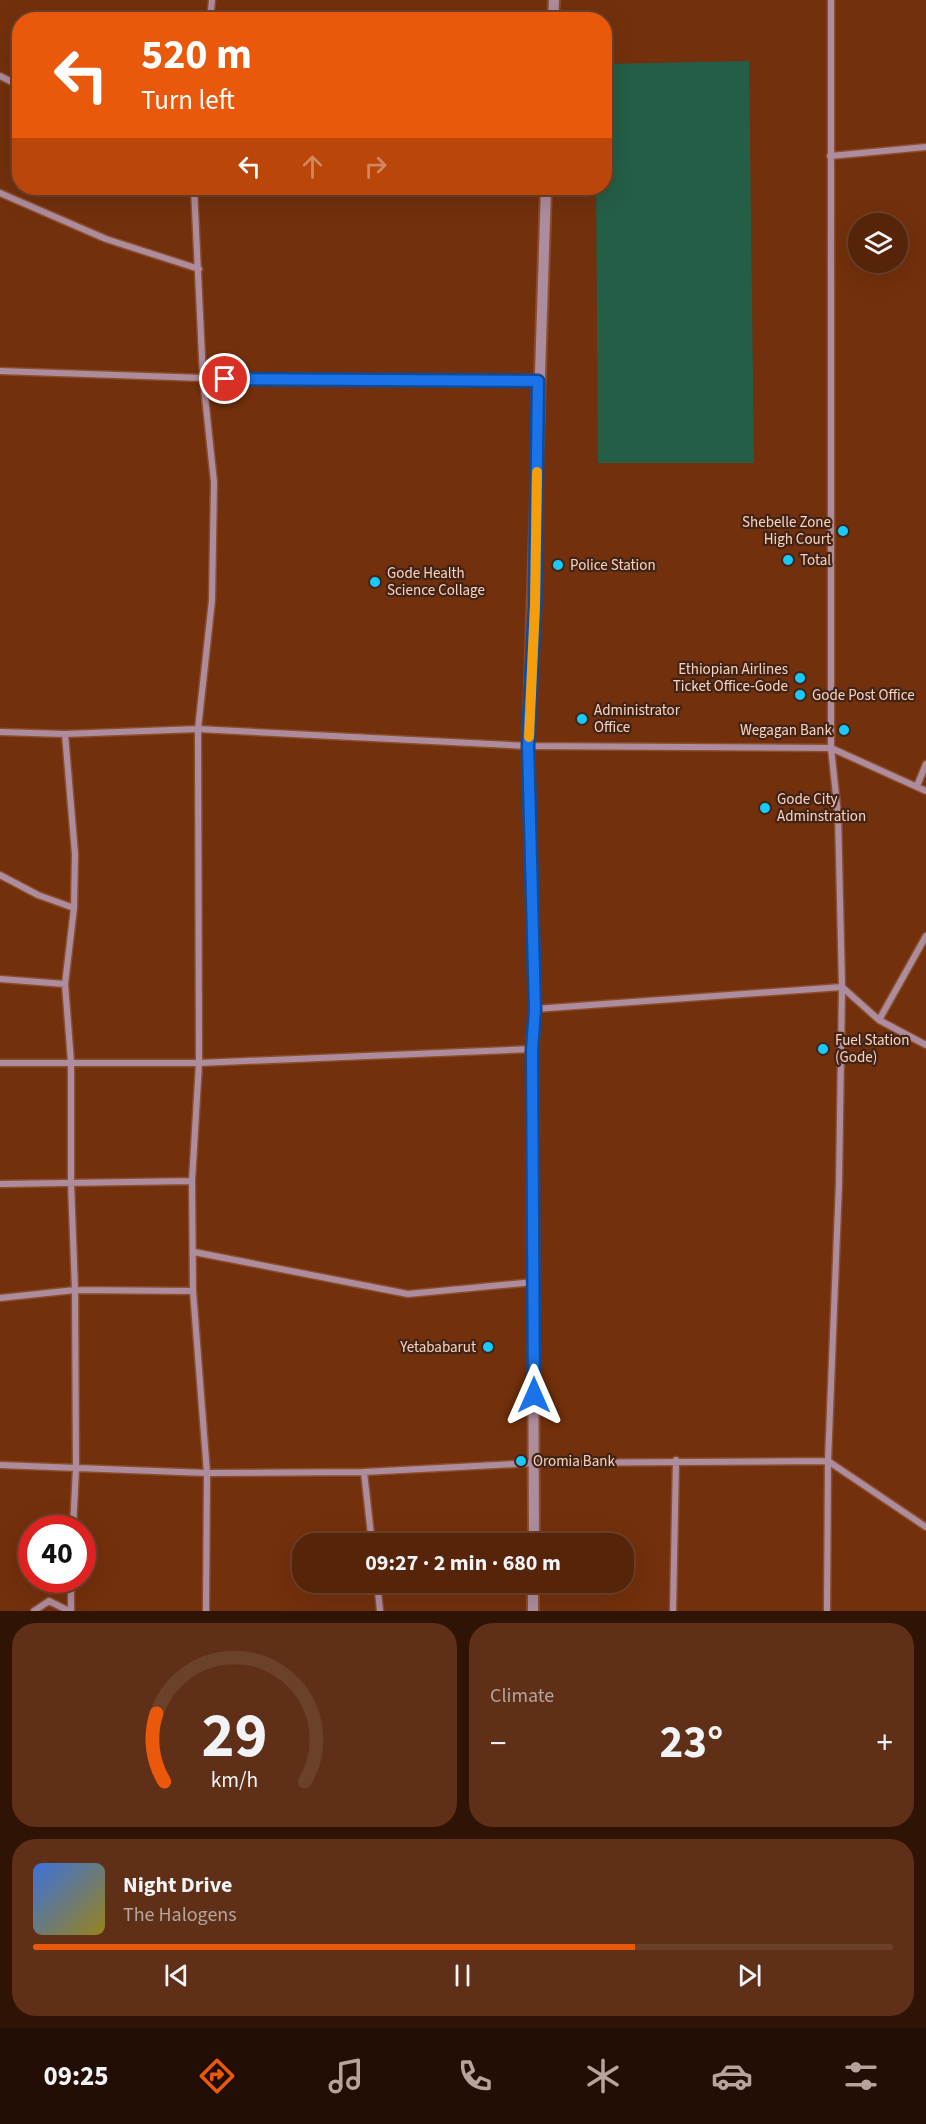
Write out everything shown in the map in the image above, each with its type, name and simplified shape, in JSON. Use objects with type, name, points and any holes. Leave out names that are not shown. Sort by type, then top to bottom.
[{"type":"street","points":[[827,1611],[828,1461],[839,1184],[842,987],[838,814],[831,748],[831,0]]},
{"type":"street","points":[[830,156],[926,147]]},
{"type":"street","points":[[0,193],[106,239],[199,269]]},
{"type":"street","points":[[194,195],[203,378],[214,482],[212,600],[198,729],[199,1063],[192,1180],[193,1291],[207,1473],[206,1611]]},
{"type":"street","points":[[534,1533],[532,1049],[535,1010],[528,746],[535,605],[538,381],[546,195]]},
{"type":"street","points":[[0,371],[203,378],[538,381]]},
{"type":"street","points":[[0,732],[65,734],[198,729],[528,746],[831,748],[926,791]]},
{"type":"street","points":[[65,734],[75,854],[74,908],[65,984],[71,1062],[71,1183],[75,1290],[76,1467],[74,1515]]},
{"type":"street","points":[[917,786],[926,764]]},
{"type":"street","points":[[0,875],[38,895],[74,908]]},
{"type":"street","points":[[879,1020],[926,936]]},
{"type":"street","points":[[0,979],[65,984]]},
{"type":"street","points":[[535,1010],[842,987],[879,1020],[926,1045]]},
{"type":"street","points":[[0,1062],[199,1063],[532,1049]]},
{"type":"street","points":[[0,1184],[192,1180]]},
{"type":"street","points":[[194,1252],[408,1293],[534,1282]]},
{"type":"street","points":[[0,1298],[75,1290],[193,1291]]},
{"type":"street","points":[[673,1611],[676,1460]]},
{"type":"street","points":[[0,1465],[207,1473],[364,1472],[534,1463],[676,1460],[828,1461],[926,1527]]},
{"type":"street","points":[[364,1472],[371,1533]]},
{"type":"street","points":[[34,1611],[49,1601],[70,1611],[71,1593]]},
{"type":"street","points":[[378,1593],[380,1611]]},
{"type":"street","points":[[533,1593],[533,1611]]},
{"type":"green space","points":[[749,61],[754,463],[598,463],[596,195],[612,195],[612,64]]},
{"type":"slow traffic","points":[[529,737],[535,605],[537,472]]},
{"type":"place","name":"Shebelle Zone High Court","points":[[843,531]]},
{"type":"place","name":"Total","points":[[788,560]]},
{"type":"place","name":"Police Station","points":[[558,565]]},
{"type":"place","name":"Gode Health Science Collage","points":[[375,582]]},
{"type":"place","name":"Ethiopian Airlines Ticket Office-Gode","points":[[800,678]]},
{"type":"place","name":"Gode Post Office","points":[[800,695]]},
{"type":"place","name":"Administrator Office","points":[[582,719]]},
{"type":"place","name":"Wegagan Bank","points":[[844,730]]},
{"type":"place","name":"Gode City Adminstration","points":[[765,808]]},
{"type":"place","name":"Fuel Station (Gode)","points":[[823,1049]]},
{"type":"place","name":"Yetababarut","points":[[488,1347]]},
{"type":"place","name":"Oromia Bank","points":[[521,1461]]},
{"type":"route","points":[[225,379],[471,383],[538,381],[535,605],[528,746],[535,1010],[532,1049],[534,1395]]}]
